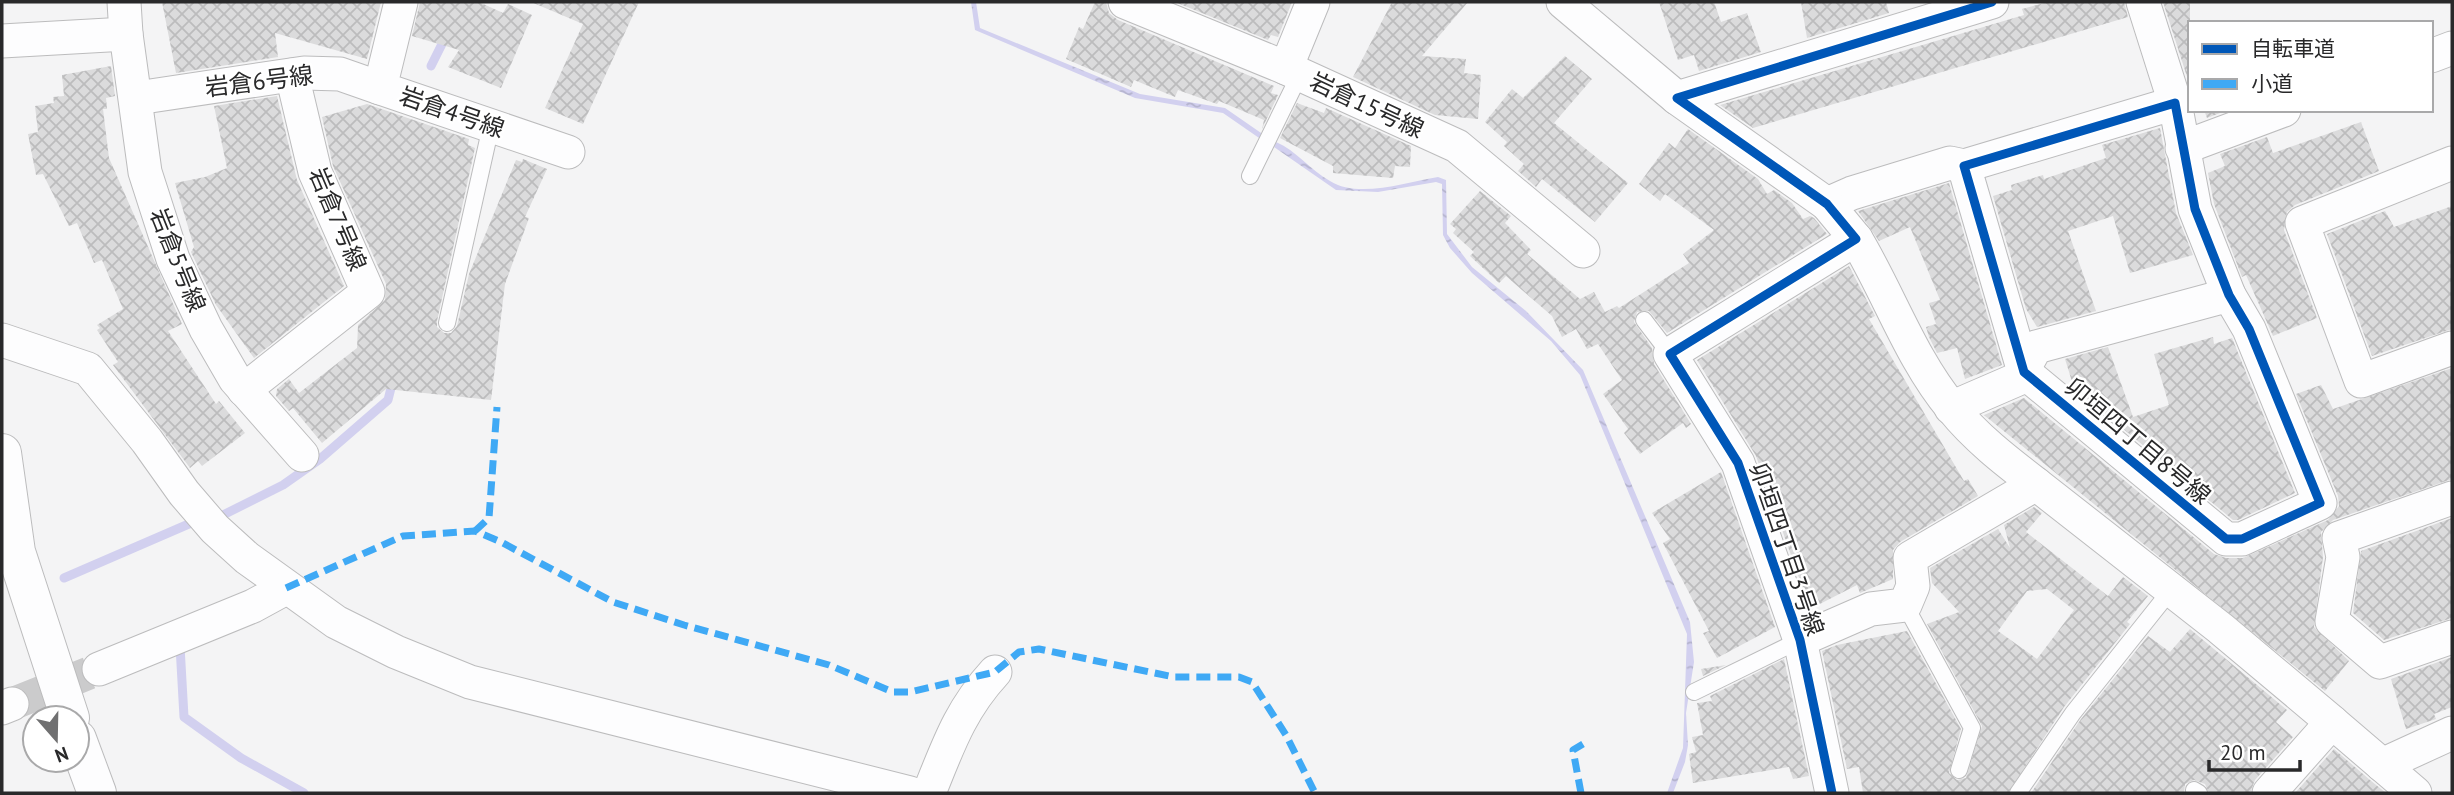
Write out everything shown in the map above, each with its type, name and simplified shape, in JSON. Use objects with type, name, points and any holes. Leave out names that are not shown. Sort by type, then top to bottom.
[{"type":"main road","points":[[2,453],[16,552],[65,704]]},
{"type":"main road","points":[[90,774],[97,793]]},
{"type":"street","name":"岩倉4号線","points":[[401,2],[380,88],[568,152]]},
{"type":"street","name":"岩倉15号線","points":[[1125,2],[1293,71],[1457,146],[1583,251]]},
{"type":"street","points":[[1293,71],[1313,2]]},
{"type":"street","points":[[1563,2],[1678,98],[1827,204],[1856,239],[1881,282],[1918,357],[1951,408],[1998,455],[2171,590],[2414,793]]},
{"type":"street","points":[[1678,98],[1993,2]]},
{"type":"street","points":[[2143,2],[2175,103],[2195,209],[2229,295],[2249,329],[2320,503],[2339,538],[2343,557],[2332,621],[2380,662],[2452,637]]},
{"type":"street","points":[[2,41],[125,18]]},
{"type":"street","name":"岩倉5号線","points":[[125,18],[145,172],[173,259],[206,329],[244,390],[302,455]]},
{"type":"street","points":[[2433,55],[2452,48]]},
{"type":"street","name":"岩倉6号線","points":[[137,98],[292,75],[340,74],[380,88]]},
{"type":"street","name":"岩倉7号線","points":[[244,390],[368,292],[315,172],[292,75]]},
{"type":"street","points":[[1827,204],[1852,193],[1950,163],[1964,166],[2175,103]]},
{"type":"street","points":[[2182,148],[2279,112]]},
{"type":"street","points":[[2452,163],[2302,223],[2361,381],[2452,348]]},
{"type":"street","points":[[1964,166],[2024,372]]},
{"type":"street","points":[[1670,354],[1856,239]]},
{"type":"street","points":[[1951,408],[2018,379],[2036,347],[2229,295]]},
{"type":"street","points":[[2,340],[88,369],[215,529],[286,588],[336,622],[396,652],[470,682],[910,793]]},
{"type":"street","name":"卯垣四丁目3号線","points":[[1670,354],[1738,463],[1800,640],[1832,793]]},
{"type":"street","name":"卯垣四丁目8号線","points":[[2024,372],[2226,538],[2242,540],[2320,503]]},
{"type":"street","points":[[1800,640],[1871,609],[1905,605],[1913,586],[1910,558],[2036,484]]},
{"type":"street","points":[[2339,538],[2452,498]]},
{"type":"street","points":[[99,669],[253,606],[286,588]]},
{"type":"street","points":[[929,793],[954,727],[978,690],[995,672]]},
{"type":"street","points":[[2269,793],[2332,722]]},
{"type":"street","points":[[2382,765],[2452,733]]},
{"type":"lane","points":[[1250,176],[1293,71]]},
{"type":"lane","points":[[447,323],[491,126]]},
{"type":"lane","points":[[1644,320],[1670,354]]},
{"type":"lane","points":[[2018,793],[2073,713],[2171,590]]},
{"type":"lane","points":[[1905,605],[1972,728],[1959,770]]},
{"type":"lane","points":[[1694,692],[1800,640]]},
{"type":"water","points":[[971,2],[976,2],[980,28],[1140,94],[1225,108],[1264,135],[1262,140],[1223,113],[1135,98],[975,30]]},
{"type":"water","points":[[1276,142],[1323,177],[1354,189],[1383,188],[1438,177],[1446,180],[1447,234],[1472,267],[1526,311],[1583,370],[1690,622],[1694,662],[1686,713],[1688,745],[1685,762],[1673,793],[1667,793],[1683,748],[1687,634],[1580,375],[1551,341],[1472,273],[1450,248],[1443,235],[1442,184],[1436,182],[1378,192],[1336,190],[1274,147]]},
{"type":"building","points":[[162,2],[381,2],[367,59],[275,33],[278,57],[176,73]]},
{"type":"building","points":[[420,2],[479,2],[503,13],[508,4],[532,15],[501,88],[448,67],[459,50],[412,36]]},
{"type":"building","points":[[531,2],[639,2],[583,124],[545,108],[583,24]]},
{"type":"building","points":[[1095,2],[1106,2],[1109,13],[1118,20],[1274,86],[1271,93],[1278,95],[1262,129],[1264,120],[1219,101],[1217,104],[1178,90],[1175,97],[1134,80],[1131,87],[1066,59],[1079,27],[1083,29]]},
{"type":"building","points":[[1175,2],[1292,2],[1278,37],[1271,35],[1268,40]]},
{"type":"building","points":[[1392,2],[1468,2],[1422,56],[1466,59],[1464,73],[1481,75],[1478,119],[1435,115],[1353,77]]},
{"type":"building","points":[[1659,2],[1714,2],[1721,22],[1747,13],[1761,52],[1699,71],[1694,55],[1678,60]]},
{"type":"building","points":[[1801,2],[1886,2],[1889,13],[1807,38]]},
{"type":"building","points":[[2048,2],[2124,2],[2128,17],[1753,128],[1720,105],[2024,15],[2022,9]]},
{"type":"building","points":[[2163,2],[2190,2],[2188,80]]},
{"type":"building","points":[[1565,56],[1592,79],[1554,123],[1628,183],[1595,222],[1542,179],[1536,187],[1518,171],[1524,164],[1504,146],[1507,142],[1485,122],[1512,89],[1523,98]]},
{"type":"building","points":[[111,66],[115,96],[106,98],[107,109],[103,109],[109,158],[182,324],[168,331],[216,404],[219,401],[245,433],[202,466],[198,461],[190,468],[113,365],[118,362],[97,330],[100,328],[97,325],[123,309],[102,260],[94,263],[77,223],[69,226],[43,174],[36,175],[28,134],[38,132],[35,106],[54,103],[53,97],[64,96],[62,75]]},
{"type":"building","points":[[277,96],[297,180],[344,286],[254,358],[216,305],[191,252],[194,247],[175,183],[205,177],[227,168],[214,106]]},
{"type":"building","points":[[1297,103],[1324,113],[1326,108],[1411,146],[1410,167],[1395,166],[1393,178],[1333,173],[1333,166],[1280,138]]},
{"type":"building","points":[[367,104],[469,139],[468,145],[475,148],[437,321],[437,327],[444,333],[451,333],[457,326],[469,274],[516,160],[522,162],[523,159],[547,169],[525,217],[529,218],[505,284],[491,400],[386,389],[322,443],[293,408],[289,411],[276,396],[277,389],[289,379],[299,393],[357,348],[358,325],[385,300],[386,284],[333,166],[322,117]]},
{"type":"building","points":[[2205,112],[2223,112],[2207,118]]},
{"type":"building","points":[[2361,122],[2379,171],[2295,205],[2287,212],[2284,230],[2317,318],[2273,336],[2246,275],[2242,277],[2214,204],[2208,173],[2225,166],[2220,154],[2267,137],[2273,153]]},
{"type":"building","points":[[2160,128],[2176,213],[2193,255],[2130,273],[2113,216],[2068,231],[2096,311],[2037,327],[2026,309],[1993,196],[2012,190],[2011,185],[2043,175],[2044,179],[2106,158],[2102,145]]},
{"type":"building","points":[[1688,129],[1758,179],[1767,194],[1774,190],[1792,203],[1803,219],[1810,216],[1814,218],[1827,234],[1667,333],[1649,311],[1637,312],[1634,322],[1652,348],[1654,364],[1691,424],[1686,428],[1683,423],[1640,454],[1624,433],[1628,429],[1603,394],[1622,380],[1598,344],[1587,349],[1576,329],[1562,337],[1552,316],[1506,276],[1499,283],[1470,256],[1474,252],[1453,233],[1456,229],[1450,224],[1480,191],[1511,216],[1505,223],[1531,250],[1527,254],[1580,299],[1594,292],[1605,312],[1617,306],[1619,308],[1689,263],[1683,254],[1714,230],[1665,194],[1660,201],[1639,184],[1669,143],[1675,148]]},
{"type":"building","points":[[1949,183],[2002,365],[1965,379],[1957,348],[1937,353],[1929,337],[1926,327],[1936,324],[1929,303],[1940,300],[1910,227],[1879,241],[1858,211]]},
{"type":"building","points":[[2452,206],[2452,329],[2372,356],[2327,234],[2385,211],[2394,227]]},
{"type":"building","points":[[1849,266],[1875,316],[1869,319],[1964,481],[1968,479],[1978,496],[1900,542],[1893,550],[1893,579],[1860,593],[1857,585],[1810,609],[1756,456],[1697,360]]},
{"type":"building","points":[[2213,337],[2214,344],[2232,338],[2295,493],[2238,520],[2233,520],[2074,388],[2065,359],[2108,347],[2133,417],[2169,405],[2154,354]]},
{"type":"building","points":[[2452,368],[2452,479],[2333,520],[2321,532],[2323,557],[2314,627],[2349,661],[2325,691],[1984,415],[2024,398],[2214,554],[2226,558],[2243,558],[2328,520],[2339,506],[2338,496],[2296,394],[2321,385],[2333,409]]},
{"type":"building","points":[[1721,472],[1775,627],[1717,658],[1703,633],[1709,631],[1663,543],[1670,539],[1652,513]]},
{"type":"building","points":[[2034,507],[2042,513],[2026,532],[2108,596],[2123,577],[2148,596],[2127,622],[2130,624],[2064,707],[2008,793],[1863,793],[1859,767],[1847,769],[1822,651],[1837,645],[1907,631],[1961,729],[1949,773],[1957,780],[1966,778],[1982,726],[1927,624],[1959,612],[1932,583],[1930,568],[1998,529],[2010,548],[2004,525]],"holes":[[[2047,589],[2074,610],[2037,659],[1998,631],[2027,591]]]},
{"type":"building","points":[[2452,518],[2452,618],[2384,640],[2353,613],[2361,551]]},
{"type":"building","points":[[2190,629],[2287,710],[2276,722],[2293,737],[2255,780],[2250,793],[2209,793],[2205,784],[2194,780],[2185,784],[2184,793],[2031,793],[2081,719],[2148,636],[2170,652]]},
{"type":"building","points":[[2452,657],[2452,707],[2434,714],[2436,719],[2406,729],[2391,679]]},
{"type":"building","points":[[1784,659],[1809,776],[1793,779],[1789,767],[1693,783],[1689,754],[1696,752],[1692,737],[1703,735],[1697,703],[1712,701],[1710,696]]},
{"type":"building","points":[[1726,665],[1703,676],[1701,669]]},
{"type":"building","points":[[2334,749],[2370,780],[2386,793],[2295,793]]},
{"type":"waterway","points":[[431,66],[446,36]]},
{"type":"waterway","points":[[217,518],[283,485],[320,459],[388,400],[393,380]]},
{"type":"waterway","points":[[64,578],[198,520]]},
{"type":"waterway","points":[[180,646],[184,717],[241,758],[304,793]]},
{"type":"tunnel","points":[[12,704],[99,669]]},
{"type":"marked path","points":[[475,531],[489,518],[497,407]]},
{"type":"marked path","points":[[286,588],[403,536],[475,531],[501,542],[613,602],[684,625],[829,665],[893,692],[910,692],[995,672],[1019,652],[1039,649],[1174,677],[1239,677],[1252,682],[1286,735],[1315,793]]},
{"type":"marked path","points":[[1581,793],[1573,750],[1583,744]]},
{"type":"cycle path","points":[[1832,793],[1800,640],[1738,463],[1670,354],[1856,239],[1827,204],[1677,98],[1992,2]]},
{"type":"cycle path","points":[[2175,103],[2195,209],[2229,295],[2249,329],[2320,503],[2242,539],[2226,539],[2024,372],[1964,166],[2175,103]]}]
